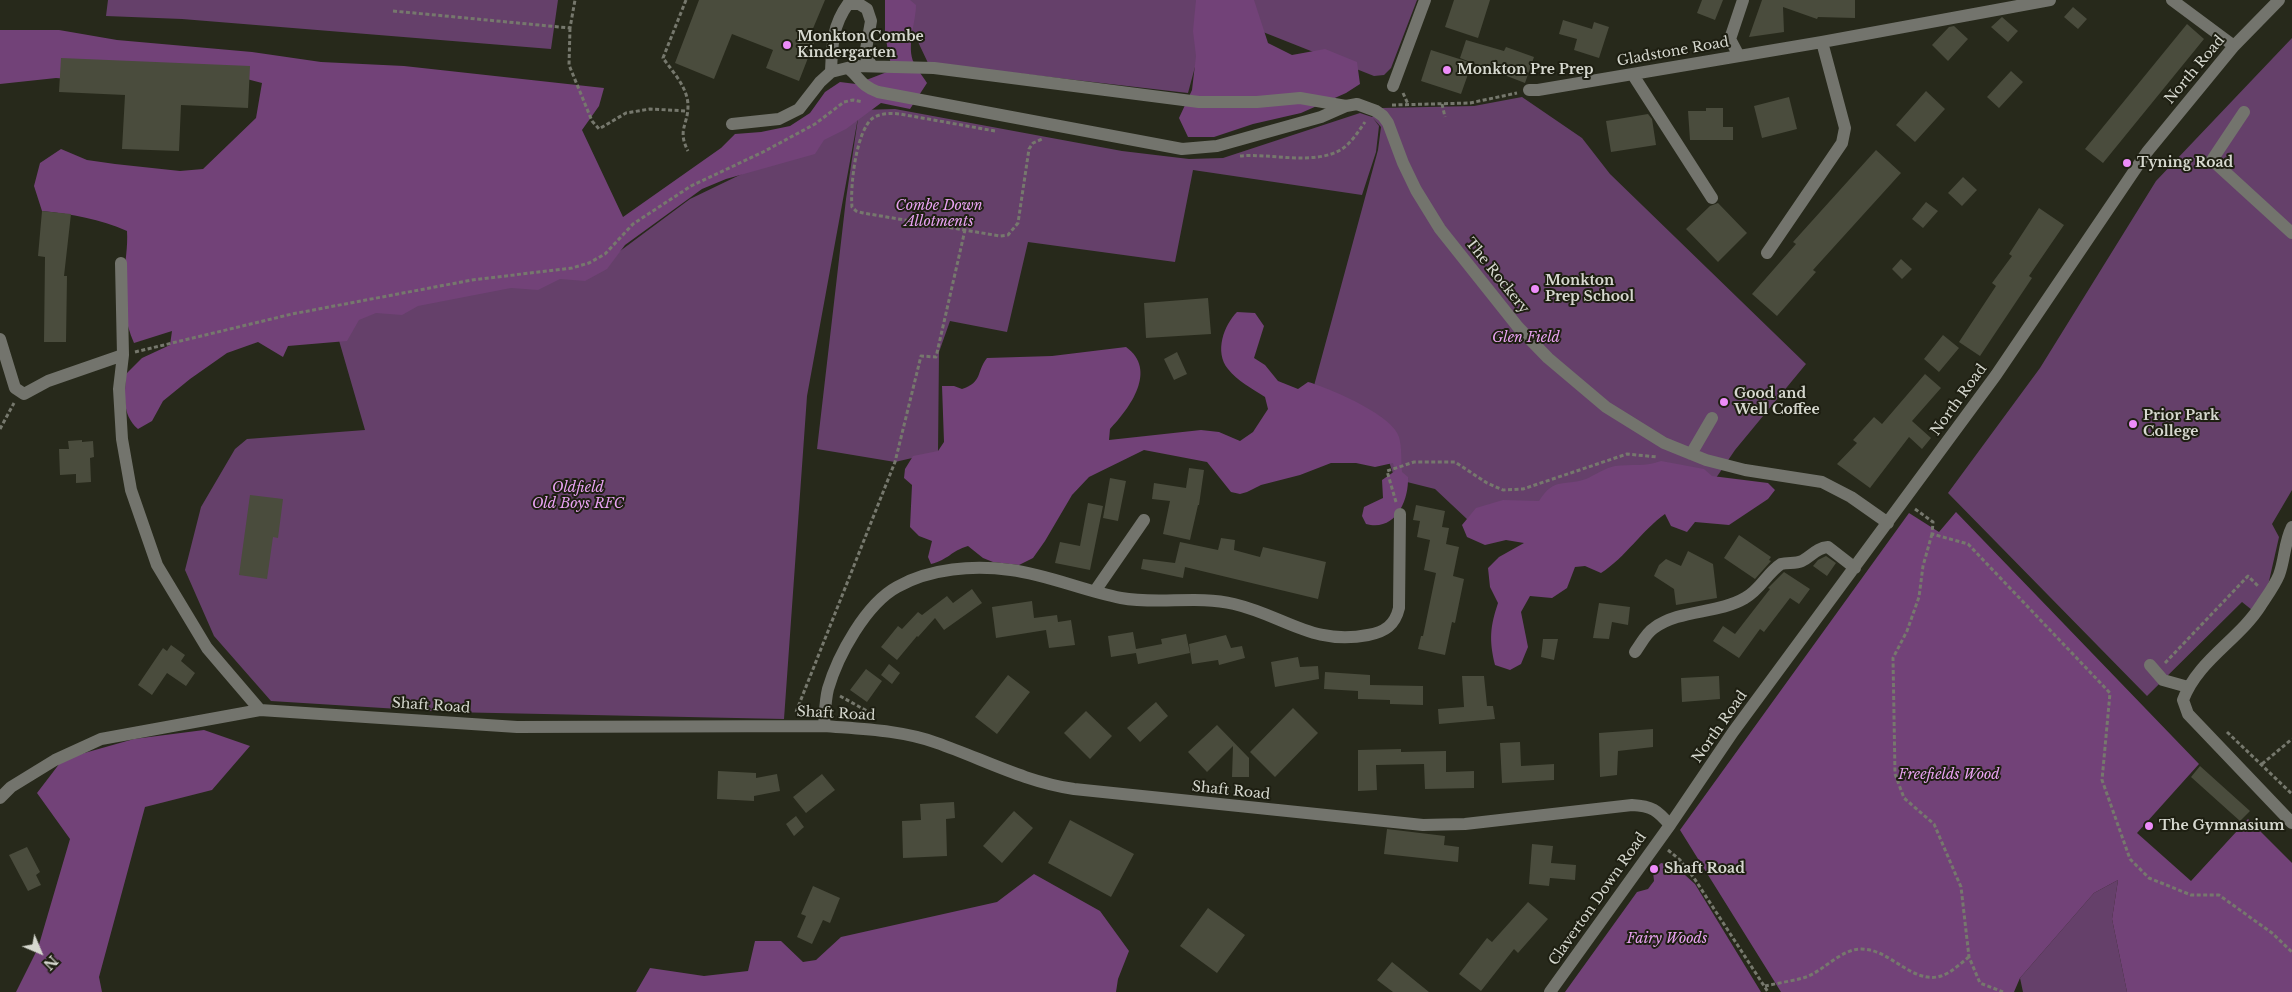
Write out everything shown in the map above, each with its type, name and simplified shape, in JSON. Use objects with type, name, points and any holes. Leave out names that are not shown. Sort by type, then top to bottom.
[{"type":"street","points":[[1393,86],[1425,0]]},
{"type":"street","points":[[1739,56],[1730,38],[1743,0]]},
{"type":"street","name":"Gladstone Road","points":[[1529,90],[1633,75],[2050,0]]},
{"type":"street","points":[[2172,0],[2234,46]]},
{"type":"street","name":"North Road","points":[[1670,825],[1733,732],[1996,375],[2147,152],[2234,46],[2279,0]]},
{"type":"street","points":[[831,72],[832,46],[837,18],[848,4],[869,5],[871,22],[865,55],[872,66]]},
{"type":"street","points":[[1767,253],[1842,143],[1845,128],[1822,42]]},
{"type":"street","points":[[732,124],[779,119],[799,109],[820,82],[831,72],[872,66],[934,68],[1199,102],[1257,102],[1300,98],[1346,106]]},
{"type":"street","points":[[848,68],[856,75],[864,87],[878,92],[1182,149],[1217,146],[1321,117],[1346,106],[1357,104],[1374,110]]},
{"type":"street","points":[[1633,75],[1712,198]]},
{"type":"street","name":"The Rockery","points":[[1374,110],[1383,116],[1388,123],[1403,163],[1416,190],[1440,229],[1518,327],[1548,358],[1606,408],[1664,443],[1706,460],[1746,470],[1822,482],[1851,497],[1888,523]]},
{"type":"street","points":[[2244,112],[2212,160],[2292,233]]},
{"type":"street","points":[[121,263],[123,355],[119,389],[122,439],[131,490],[157,565],[207,648],[260,710]]},
{"type":"street","points":[[0,339],[15,388],[24,394],[31,392],[48,381],[123,355]]},
{"type":"street","points":[[1691,454],[1712,418]]},
{"type":"street","points":[[824,726],[828,688],[842,654],[858,627],[874,606],[896,587],[924,575],[980,568],[1033,573],[1095,591],[1136,600],[1232,603],[1321,636],[1352,638],[1378,633],[1389,627],[1396,618],[1399,608],[1400,514]]},
{"type":"street","points":[[1095,591],[1144,520]]},
{"type":"street","points":[[2292,527],[2285,540],[2279,575],[2261,607],[2233,639],[2199,671],[2188,687],[2183,700],[2188,714],[2292,823]]},
{"type":"street","points":[[1635,652],[1653,628],[1669,620],[1729,605],[1744,599],[1756,591],[1780,564],[1795,564],[1820,548],[1828,547],[1855,568]]},
{"type":"street","points":[[2153,669],[2163,680],[2188,687]]},
{"type":"street","name":"Shaft Road","points":[[0,798],[11,787],[55,760],[101,739],[260,710],[516,727],[824,726],[865,729],[936,742],[1020,776],[1047,785],[1074,789],[1423,825],[1465,824],[1632,805],[1648,806],[1660,813],[1670,825]]},
{"type":"street","name":"Claverton Down Road","points":[[1550,992],[1670,825]]},
{"type":"path","points":[[574,0],[570,28],[569,65],[592,121],[599,129],[626,113],[650,109],[687,111]]},
{"type":"path","points":[[686,0],[663,58],[685,90],[687,111],[682,139],[688,151]]},
{"type":"path","points":[[393,11],[570,28]]},
{"type":"path","points":[[1387,105],[1470,103],[1529,90]]},
{"type":"path","points":[[123,355],[292,314],[472,280],[572,268],[589,263],[605,254],[633,224],[692,186],[763,152],[815,124],[844,102],[853,100],[872,103]]},
{"type":"path","points":[[1442,104],[1445,117]]},
{"type":"path","points":[[1234,157],[1253,155],[1288,158],[1332,154],[1343,149],[1351,141],[1374,110]]},
{"type":"path","points":[[1004,132],[890,113],[872,119],[865,127],[859,139],[851,199],[852,207],[856,211],[1000,236],[1008,235],[1013,232],[1018,223],[1029,149],[1033,143],[1042,139]]},
{"type":"path","points":[[1032,137],[1052,141]]},
{"type":"path","points":[[792,726],[793,719],[895,462],[921,356],[936,357],[965,230]]},
{"type":"path","points":[[0,429],[19,392]]},
{"type":"path","points":[[1400,514],[1387,470],[1404,464],[1440,461],[1455,462],[1487,483],[1503,490],[1523,489],[1627,454],[1664,458]]},
{"type":"path","points":[[1904,501],[1933,522],[1918,597],[1907,631],[1893,658],[1895,774],[1904,798],[1934,824],[1961,887],[1969,957],[1980,983],[2003,992]]},
{"type":"path","points":[[1932,534],[1968,544],[2110,693],[2102,780],[2130,859],[2149,878],[2191,895],[2219,895],[2272,933],[2292,952]]},
{"type":"path","points":[[2153,669],[2248,576],[2267,595]]},
{"type":"path","points":[[828,688],[878,717]]},
{"type":"path","points":[[2221,726],[2292,794]]},
{"type":"path","points":[[2262,764],[2292,739]]},
{"type":"path","points":[[1657,842],[1680,860],[1694,878],[1768,992]]},
{"type":"path","points":[[1765,986],[1807,976],[1829,961],[1859,949],[1884,954],[1911,972],[1929,978],[1942,976],[1969,957]]},
{"type":"green space","points":[[108,0],[558,0],[551,49],[182,19],[106,16]]},
{"type":"green space","points":[[885,0],[910,0],[916,5],[911,50],[915,66],[927,83],[910,109],[881,103],[846,129],[824,140],[815,154],[726,179],[702,189],[625,245],[607,269],[585,281],[560,279],[538,290],[511,288],[418,306],[402,315],[376,313],[359,320],[347,341],[288,346],[283,357],[258,342],[227,353],[163,401],[152,421],[138,429],[126,410],[126,374],[142,358],[170,345],[172,331],[134,343],[126,319],[124,303],[123,286],[127,231],[107,223],[86,218],[42,211],[34,186],[40,163],[61,149],[87,160],[115,164],[180,171],[203,169],[256,118],[262,83],[239,77],[110,82],[56,78],[0,84],[0,30],[59,30],[117,40],[252,52],[321,62],[404,66],[604,88],[599,106],[582,130],[623,217],[721,148],[735,134],[761,132],[790,126],[810,113],[825,92],[840,82],[856,84],[892,70],[885,35]]},
{"type":"green space","points":[[907,0],[1417,0],[1391,68],[1384,75],[1374,76],[1210,11],[1188,93],[928,63],[903,10]]},
{"type":"green space","points":[[1196,0],[1254,0],[1268,43],[1292,55],[1325,49],[1357,62],[1360,84],[1346,93],[1301,113],[1253,124],[1214,137],[1188,137],[1179,118],[1192,90],[1196,56],[1193,31]]},
{"type":"green space","name":"Prior Park College","points":[[2292,38],[2292,490],[2272,524],[2279,537],[2267,590],[2252,610],[2242,602],[2147,696],[1948,493],[2040,368],[2156,181]]},
{"type":"green space","points":[[1522,97],[1582,138],[1610,174],[1806,364],[1735,450],[1699,503],[1468,520],[1435,489],[1395,479],[1380,436],[1312,393],[1378,150],[1381,127],[1373,118],[1379,126],[1376,152],[1362,195],[1193,170],[1175,262],[1028,242],[1007,332],[950,321],[939,352],[938,452],[895,462],[817,449],[846,199],[859,112],[807,396],[784,719],[447,712],[271,701],[214,636],[185,570],[201,507],[235,449],[247,439],[365,430],[331,313],[616,254],[690,199],[748,171],[860,110],[895,109],[1122,151],[1189,159],[1223,158],[1360,113],[1372,117],[1382,108],[1474,106]]},
{"type":"green space","points":[[1237,312],[1255,313],[1264,326],[1254,358],[1265,365],[1278,381],[1298,389],[1308,382],[1330,390],[1373,412],[1394,429],[1400,441],[1402,472],[1408,477],[1408,486],[1403,505],[1392,519],[1376,525],[1366,524],[1362,516],[1364,507],[1383,498],[1382,480],[1395,471],[1393,463],[1375,467],[1356,463],[1331,463],[1300,475],[1261,485],[1240,494],[1231,492],[1207,462],[1144,450],[1089,477],[1072,495],[1033,558],[1019,565],[993,562],[983,558],[968,546],[931,564],[928,557],[932,541],[919,536],[910,527],[912,485],[904,478],[905,469],[913,456],[938,451],[944,442],[942,386],[954,386],[962,389],[969,386],[976,380],[987,358],[1052,356],[1126,347],[1135,356],[1140,367],[1138,389],[1125,411],[1110,429],[1109,440],[1201,430],[1219,432],[1240,441],[1253,432],[1268,409],[1265,397],[1236,377],[1224,362],[1221,347],[1222,339],[1228,324]]},
{"type":"green space","points":[[1661,461],[1704,469],[1712,476],[1768,483],[1775,490],[1768,499],[1729,525],[1695,522],[1687,532],[1671,526],[1665,514],[1648,528],[1610,567],[1601,573],[1585,566],[1575,567],[1567,588],[1552,598],[1530,596],[1521,612],[1528,647],[1521,664],[1510,670],[1495,665],[1491,634],[1498,603],[1490,587],[1488,568],[1499,557],[1524,543],[1506,540],[1485,545],[1467,537],[1462,525],[1476,508],[1503,500],[1539,501],[1555,485],[1586,479],[1615,466],[1644,465]]},
{"type":"green space","name":"Freefields Wood","points":[[1956,512],[2199,764],[2137,833],[2191,881],[2248,819],[2292,863],[2292,992],[2127,992],[2112,919],[2118,880],[2094,893],[2020,978],[2014,992],[1781,992],[1680,830],[1909,513],[1939,532]]},
{"type":"green space","points":[[204,730],[250,746],[212,790],[145,807],[99,977],[102,992],[16,992],[38,948],[70,839],[37,793],[63,759],[134,739]]},
{"type":"green space","name":"Fairy Woods","points":[[1661,863],[1675,866],[1695,884],[1761,992],[1565,992],[1637,892],[1648,889],[1654,881],[1653,871]]},
{"type":"green space","points":[[1034,874],[1100,911],[1129,951],[1118,979],[1116,992],[636,992],[650,968],[704,976],[748,971],[755,941],[781,941],[803,962],[816,960],[841,937],[997,902]]},
{"type":"green space","points":[[2118,880],[2112,919],[2127,992],[2023,992],[2020,978],[2094,893]]},
{"type":"building","name":"Monkton Combe Kindergarten","points":[[699,0],[825,0],[809,38],[815,40],[799,81],[766,68],[773,50],[732,34],[714,79],[675,63]]},
{"type":"building","points":[[1454,0],[1490,0],[1478,38],[1445,27]]},
{"type":"building","points":[[1702,0],[1723,0],[1715,20],[1697,13]]},
{"type":"building","points":[[1762,0],[1855,0],[1855,18],[1818,17],[1817,19],[1783,7],[1784,32],[1749,37]]},
{"type":"building","points":[[2073,7],[2087,19],[2078,29],[2064,17]]},
{"type":"building","points":[[2002,17],[2018,31],[2008,42],[1991,27]]},
{"type":"building","points":[[1563,20],[1592,29],[1594,22],[1609,27],[1599,58],[1574,50],[1577,39],[1559,34]]},
{"type":"building","points":[[2187,24],[2204,39],[2103,163],[2085,149]]},
{"type":"building","points":[[1954,26],[1968,39],[1948,61],[1932,45],[1949,27]]},
{"type":"building","points":[[1466,40],[1504,51],[1506,47],[1534,57],[1525,83],[1460,58]]},
{"type":"building","name":"Monkton Pre Prep","points":[[1431,50],[1472,63],[1461,94],[1421,81]]},
{"type":"building","points":[[61,58],[250,66],[248,108],[181,105],[179,151],[122,149],[125,95],[59,92]]},
{"type":"building","points":[[2011,71],[2023,82],[1999,108],[1987,97]]},
{"type":"building","points":[[1926,91],[1945,109],[1915,142],[1896,125]]},
{"type":"building","points":[[1789,97],[1797,129],[1762,138],[1754,106]]},
{"type":"building","points":[[1706,108],[1723,108],[1723,127],[1733,127],[1733,140],[1690,140],[1688,111],[1706,111]]},
{"type":"building","points":[[1648,114],[1652,119],[1656,145],[1611,152],[1606,121]]},
{"type":"building","points":[[1876,150],[1901,173],[1813,270],[1816,272],[1777,316],[1752,294],[1796,244],[1793,242]]},
{"type":"building","points":[[1963,177],[1977,190],[1962,206],[1948,193]]},
{"type":"building","points":[[1926,202],[1938,211],[1923,228],[1912,219]]},
{"type":"building","points":[[1718,203],[1747,233],[1718,262],[1686,229],[1710,206]]},
{"type":"building","points":[[2039,208],[2064,225],[2029,276],[2032,278],[1980,356],[1959,342],[1996,286],[1992,283],[2012,256],[2009,254]]},
{"type":"building","points":[[42,211],[71,214],[64,276],[67,276],[66,342],[44,342],[45,257],[38,256]]},
{"type":"building","points":[[1901,259],[1912,269],[1902,279],[1892,269]]},
{"type":"building","points":[[1208,298],[1211,334],[1146,338],[1144,303]]},
{"type":"building","points":[[1943,335],[1959,348],[1939,372],[1924,359]]},
{"type":"building","points":[[1177,352],[1187,374],[1174,380],[1164,359]]},
{"type":"building","points":[[1925,374],[1941,388],[1912,421],[1931,438],[1922,449],[1909,437],[1870,488],[1837,464],[1857,443],[1853,440],[1874,417],[1882,424]]},
{"type":"building","points":[[82,440],[82,442],[93,441],[94,457],[90,458],[91,482],[76,483],[76,474],[60,475],[59,449],[69,449],[68,441]]},
{"type":"building","points":[[1189,468],[1204,470],[1199,505],[1190,540],[1163,534],[1170,501],[1152,499],[1154,483],[1186,488]]},
{"type":"building","points":[[1110,478],[1126,481],[1118,521],[1103,518]]},
{"type":"building","points":[[250,495],[283,499],[278,538],[273,537],[267,579],[239,575]]},
{"type":"building","points":[[1088,503],[1103,506],[1090,570],[1055,563],[1060,542],[1080,546]]},
{"type":"building","points":[[1416,505],[1445,511],[1442,527],[1449,528],[1446,544],[1459,547],[1453,576],[1464,579],[1455,623],[1452,622],[1445,655],[1418,649],[1421,636],[1423,636],[1436,573],[1424,570],[1430,540],[1417,537],[1420,521],[1413,520]]},
{"type":"building","points":[[1739,535],[1771,557],[1769,560],[1771,561],[1755,579],[1724,558]]},
{"type":"building","points":[[1221,538],[1235,540],[1234,550],[1260,557],[1263,547],[1326,562],[1318,599],[1185,567],[1183,578],[1141,569],[1143,559],[1175,563],[1180,542],[1218,550]]},
{"type":"building","points":[[1688,551],[1713,564],[1717,598],[1676,605],[1674,589],[1654,576],[1659,565],[1666,559],[1681,566]]},
{"type":"building","points":[[1826,556],[1836,563],[1827,576],[1813,566],[1818,560]]},
{"type":"building","points":[[1784,572],[1810,589],[1799,604],[1790,598],[1764,632],[1760,629],[1739,658],[1713,641],[1723,626],[1735,634],[1770,589],[1768,588]]},
{"type":"building","points":[[972,589],[982,603],[944,630],[935,618],[897,660],[881,647],[898,626],[902,629],[918,612],[922,615],[947,596],[953,603]]},
{"type":"building","points":[[1032,601],[1034,618],[1057,615],[1058,622],[1071,620],[1075,645],[1049,648],[1046,630],[996,638],[992,607]]},
{"type":"building","points":[[1599,603],[1630,607],[1628,625],[1612,622],[1609,639],[1593,638]]},
{"type":"building","points":[[1133,632],[1136,649],[1162,644],[1161,639],[1186,634],[1190,653],[1138,664],[1136,653],[1111,657],[1108,636]]},
{"type":"building","points":[[1226,635],[1231,648],[1242,646],[1245,658],[1219,665],[1218,660],[1192,664],[1189,644]]},
{"type":"building","points":[[1543,639],[1558,639],[1554,660],[1541,657]]},
{"type":"building","points":[[171,645],[185,655],[181,661],[195,673],[186,686],[167,673],[152,695],[138,685],[163,648],[167,651]]},
{"type":"building","points":[[1298,657],[1300,667],[1318,666],[1319,679],[1275,687],[1271,662]]},
{"type":"building","points":[[889,664],[900,673],[892,684],[881,675]]},
{"type":"building","points":[[866,669],[882,681],[867,702],[850,690]]},
{"type":"building","points":[[1325,672],[1370,675],[1370,685],[1423,686],[1423,705],[1390,704],[1390,700],[1358,699],[1358,691],[1324,689]]},
{"type":"building","points":[[1008,675],[1030,692],[997,734],[975,717]]},
{"type":"building","points":[[1462,676],[1484,676],[1487,706],[1493,706],[1495,719],[1439,724],[1438,709],[1464,707]]},
{"type":"building","points":[[1719,676],[1720,699],[1682,702],[1681,678]]},
{"type":"building","points":[[1156,702],[1168,716],[1140,742],[1127,728]]},
{"type":"building","points":[[1293,708],[1318,733],[1275,777],[1250,752]]},
{"type":"building","points":[[1086,711],[1112,736],[1090,759],[1064,733]]},
{"type":"building","points":[[1217,725],[1249,758],[1249,777],[1232,777],[1233,746],[1207,772],[1188,752]]},
{"type":"building","points":[[1653,729],[1653,747],[1618,751],[1617,775],[1600,777],[1599,733]]},
{"type":"building","points":[[1520,742],[1521,766],[1554,764],[1554,780],[1502,783],[1500,743]]},
{"type":"building","points":[[1401,749],[1401,752],[1446,751],[1446,772],[1474,771],[1474,788],[1425,789],[1424,764],[1376,765],[1377,790],[1358,791],[1358,750]]},
{"type":"building","points":[[2200,766],[2250,811],[2240,821],[2191,777]]},
{"type":"building","points":[[718,771],[756,773],[756,778],[777,774],[780,791],[754,796],[754,801],[717,799]]},
{"type":"building","points":[[822,774],[835,790],[806,813],[793,797]]},
{"type":"building","points":[[954,802],[955,818],[946,819],[947,856],[903,858],[902,821],[921,820],[920,804]]},
{"type":"building","points":[[1014,811],[1033,828],[1002,863],[983,846]]},
{"type":"building","points":[[796,816],[804,827],[794,836],[786,824]]},
{"type":"building","points":[[1070,820],[1134,854],[1111,897],[1048,863]]},
{"type":"building","points":[[1387,829],[1445,836],[1444,845],[1459,847],[1458,862],[1384,854]]},
{"type":"building","points":[[1532,844],[1553,846],[1551,863],[1576,865],[1575,880],[1550,878],[1549,886],[1529,884]]},
{"type":"building","points":[[27,847],[40,872],[36,875],[41,885],[28,891],[9,855]]},
{"type":"building","points":[[813,886],[840,898],[830,923],[823,920],[812,944],[797,937],[806,916],[801,914]]},
{"type":"building","points":[[1528,902],[1548,919],[1518,953],[1514,949],[1481,991],[1459,974],[1487,938],[1492,942]]},
{"type":"building","points":[[1208,908],[1245,935],[1217,973],[1180,946]]},
{"type":"building","points":[[1392,962],[1429,992],[1393,992],[1377,980]]},
{"type":"place","name":"Monkton Combe Kindergarten","points":[[787,45]]},
{"type":"place","name":"Monkton Pre Prep","points":[[1447,70]]},
{"type":"place","name":"Tyning Road","points":[[2127,163]]},
{"type":"place","name":"Monkton Prep School","points":[[1535,289]]},
{"type":"place","name":"Good and Well Coffee","points":[[1724,402]]},
{"type":"place","name":"Prior Park College","points":[[2133,424]]},
{"type":"place","name":"The Gymnasium","points":[[2149,826]]},
{"type":"place","name":"Shaft Road","points":[[1654,869]]},
{"type":"park label","name":"Combe Down Allotments","points":[[939,214]]},
{"type":"park label","name":"Glen Field","points":[[1526,338]]},
{"type":"park label","name":"Oldfield Old Boys RFC","points":[[578,496]]}]
